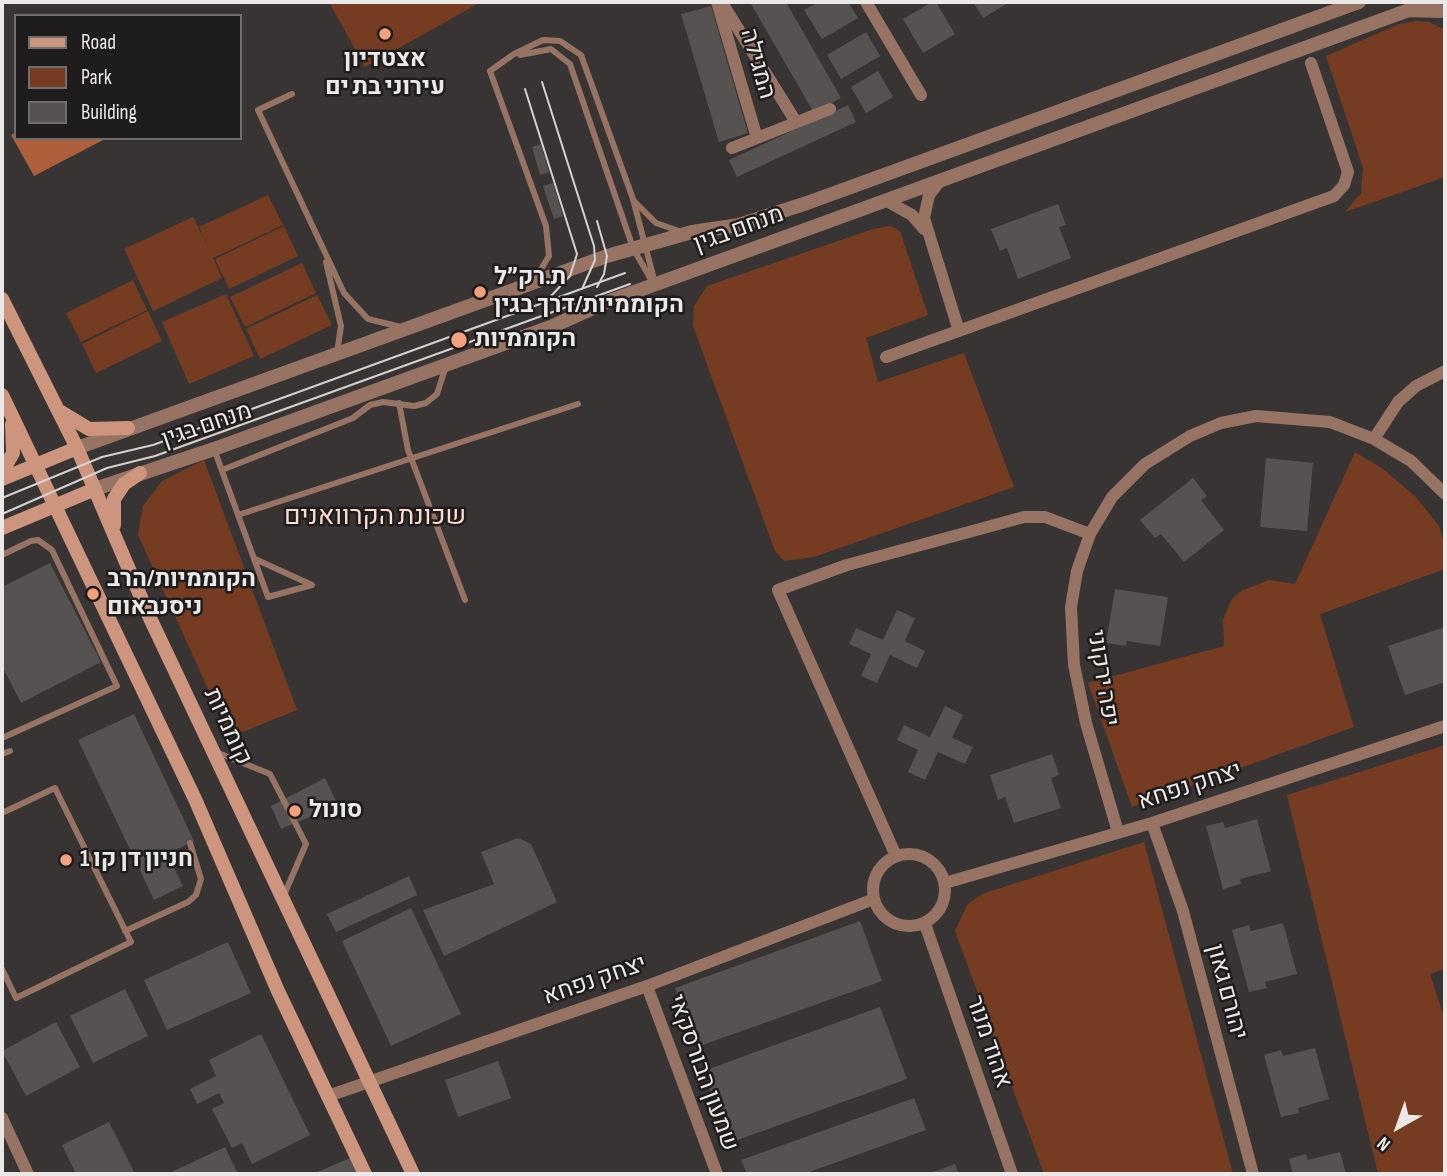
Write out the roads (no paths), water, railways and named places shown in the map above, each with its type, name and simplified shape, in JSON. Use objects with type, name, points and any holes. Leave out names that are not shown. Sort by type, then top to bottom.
[{"type":"main road","name":"קוממיות","points":[[2,299],[77,448],[214,751],[413,1174]]},
{"type":"main road","points":[[2,395],[195,799],[278,991],[365,1174]]},
{"type":"main road","points":[[56,408],[89,429],[128,428]]},
{"type":"main road","points":[[2,472],[13,453],[9,409]]},
{"type":"main road","name":"מנחם בגין","points":[[2,479],[77,448]]},
{"type":"main road","points":[[115,537],[114,499],[124,484],[140,473]]},
{"type":"main road","name":"מנחם בגין","points":[[2,528],[95,489]]},
{"type":"street","name":"המגילה","points":[[719,2],[796,122]]},
{"type":"street","name":"המגילה","points":[[719,2],[757,138]]},
{"type":"street","points":[[866,2],[921,95]]},
{"type":"street","name":"מנחם בגין","points":[[77,448],[534,281],[639,246],[692,232],[739,225],[820,199],[1359,2]]},
{"type":"street","name":"מנחם בגין","points":[[95,489],[214,449],[940,180],[1409,10],[1439,9]]},
{"type":"street","points":[[886,357],[1334,196],[1344,185],[1348,172],[1311,62]]},
{"type":"street","name":"המגילה","points":[[732,148],[830,109]]},
{"type":"street","points":[[940,180],[926,203],[926,233],[959,331]]},
{"type":"street","points":[[886,200],[912,215],[926,233]]},
{"type":"street","points":[[1374,439],[1398,402],[1416,386],[1445,371]]},
{"type":"street","name":"יפה ירקוני","points":[[1118,832],[1086,723],[1074,664],[1071,607],[1077,571],[1090,534],[1112,497],[1146,464],[1190,436],[1221,423],[1256,416],[1330,422],[1374,439],[1411,461],[1445,494]]},
{"type":"street","points":[[897,856],[778,590],[847,565],[1024,517],[1045,517],[1090,534]]},
{"type":"street","name":"יצחק נפחא","points":[[945,883],[1152,823],[1445,726]]},
{"type":"street","name":"יהורם גאון","points":[[1152,823],[1183,911],[1253,1174]]},
{"type":"street","points":[[909,854],[932,862],[945,883],[945,898],[941,909],[925,923],[912,927],[888,920],[874,900],[873,884],[878,872],[897,856],[909,854]]},
{"type":"street","name":"יצחק נפחא","points":[[328,1096],[648,986],[874,900]]},
{"type":"street","name":"אהוד מנור","points":[[925,923],[1012,1174]]},
{"type":"street","name":"שמעון הבורסקאי","points":[[648,986],[716,1174]]},
{"type":"street","points":[[2,1118],[27,1174]]},
{"type":"lane","points":[[491,71],[514,54],[543,40],[560,41],[576,49],[584,61],[633,199],[639,246],[655,286]]},
{"type":"lane","points":[[491,71],[516,57],[539,49],[559,53],[570,64],[655,286]]},
{"type":"lane","points":[[491,71],[537,196],[550,245],[547,263],[534,281]]},
{"type":"lane","points":[[292,94],[258,110],[344,293],[360,314],[374,322],[408,328]]},
{"type":"lane","points":[[633,199],[656,223],[674,231],[692,232]]},
{"type":"lane","points":[[318,236],[341,326],[336,355]]},
{"type":"lane","points":[[222,470],[353,418],[370,405],[383,402],[414,406],[437,394],[447,363]]},
{"type":"lane","points":[[399,404],[411,458],[465,600]]},
{"type":"lane","points":[[239,514],[579,404]]},
{"type":"lane","points":[[214,449],[268,597],[312,585],[255,559]]},
{"type":"lane","points":[[2,555],[38,540],[52,550],[117,686],[2,738]]},
{"type":"lane","points":[[2,754],[10,751]]},
{"type":"lane","points":[[214,751],[270,774],[306,844],[283,897]]},
{"type":"lane","points":[[2,813],[55,788],[131,942],[16,998],[2,969]]},
{"type":"lane","points":[[125,931],[188,902],[196,895],[201,879],[190,843]]},
{"type":"tram line","points":[[542,82],[594,246],[595,260],[582,289]]},
{"type":"tram line","points":[[525,89],[577,254],[570,276],[551,296]]},
{"type":"tram line","points":[[597,221],[607,256],[604,274],[597,287]]},
{"type":"tram line","points":[[2,498],[102,457],[153,445],[625,273]]},
{"type":"tram line","points":[[2,514],[107,468],[155,456],[630,284]]},
{"type":"place","name":"אצטדיון עירוני בת ים","points":[[385,34]]},
{"type":"place","name":"ת.רק״ל הקוממיות/דרך בגין","points":[[480,292]]},
{"type":"place","name":"הקוממיות","points":[[459,340]]},
{"type":"place","name":"הקוממיות/הרב ניסנבאום","points":[[93,594]]},
{"type":"place","name":"סונול","points":[[295,811]]},
{"type":"place","name":"חניון דן קו 1","points":[[66,860]]},
{"type":"district","name":"שכונת הקרוואנים","points":[[375,517]]}]
